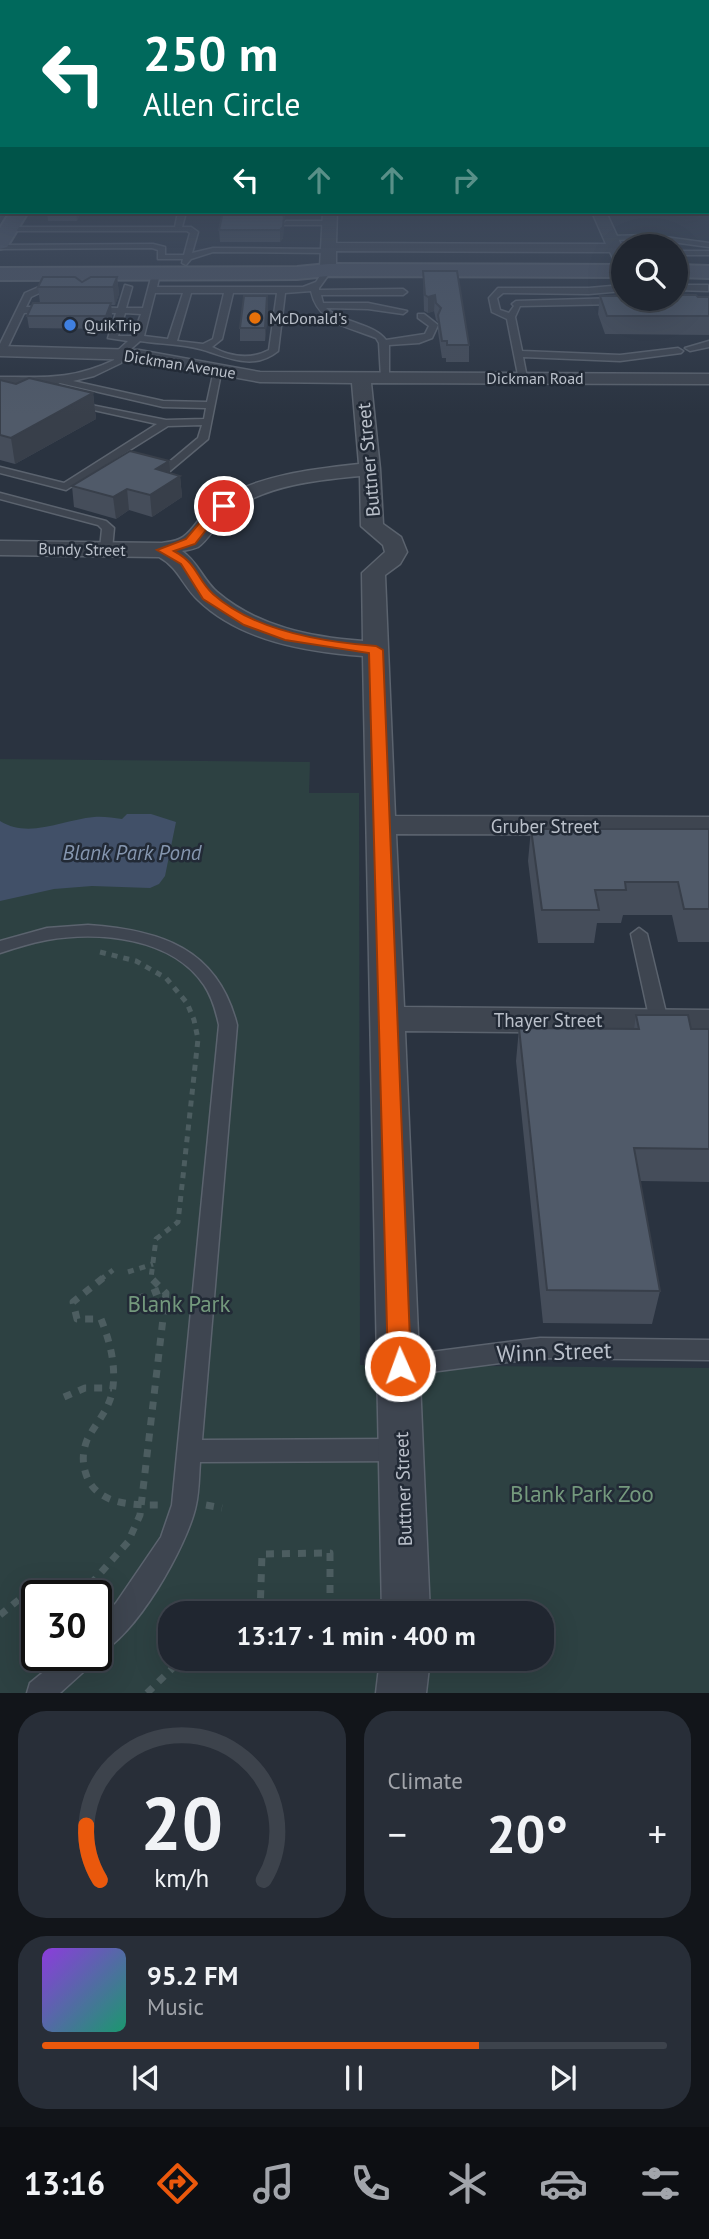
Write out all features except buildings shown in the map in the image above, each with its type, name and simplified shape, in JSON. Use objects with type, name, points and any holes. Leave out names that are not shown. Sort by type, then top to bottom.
[{"type":"main road","points":[[0,266],[187,262],[296,265],[324,257]]},
{"type":"main road","points":[[0,274],[60,274],[153,284],[297,273],[326,257]]},
{"type":"main road","points":[[335,257],[499,280],[611,272]]},
{"type":"main road","points":[[688,275],[706,280]]},
{"type":"street","name":"Dickman Avenue","points":[[1,351],[119,354],[216,361],[260,377],[373,378]]},
{"type":"street","name":"Dickman Road","points":[[373,378],[709,379]]},
{"type":"street","name":"Buttner Street","points":[[373,378],[370,469],[372,526],[393,542],[396,552],[392,559],[373,573],[406,1601]]},
{"type":"street","points":[[163,550],[191,542],[206,522],[224,506],[263,488],[310,475],[370,469]]},
{"type":"street","name":"Bundy Street","points":[[0,548],[163,550]]},
{"type":"street","points":[[163,550],[185,562],[208,596],[248,622],[306,641],[376,650]]},
{"type":"street","name":"Gruber Street","points":[[382,825],[709,826]]},
{"type":"street","name":"Thayer Street","points":[[388,1019],[709,1022]]},
{"type":"street","points":[[401,1693],[404,1671]]},
{"type":"lane","points":[[161,257],[187,262],[188,257]]},
{"type":"lane","points":[[328,257],[315,291],[318,305],[330,317],[379,336],[384,344],[373,378]]},
{"type":"lane","points":[[1,351],[28,295],[54,284],[60,274]]},
{"type":"lane","points":[[499,280],[589,291],[611,289]]},
{"type":"lane","points":[[499,280],[517,307],[511,317],[520,354],[522,378]]},
{"type":"lane","points":[[499,280],[493,298],[494,307],[496,312],[511,317]]},
{"type":"lane","points":[[688,285],[706,280]]},
{"type":"lane","points":[[153,284],[137,338],[119,354],[118,361],[106,369],[49,383],[38,396],[166,424],[208,422]]},
{"type":"lane","points":[[229,290],[217,339],[213,344],[204,347],[172,341],[113,338],[121,310],[123,287],[153,284],[188,289],[403,292]]},
{"type":"lane","points":[[172,341],[188,289]]},
{"type":"lane","points":[[216,361],[274,347],[281,290]]},
{"type":"lane","points":[[589,291],[592,302]]},
{"type":"lane","points":[[516,304],[611,302]]},
{"type":"lane","points":[[318,305],[358,305],[403,310]]},
{"type":"lane","points":[[21,310],[58,310]]},
{"type":"lane","points":[[84,310],[146,311]]},
{"type":"lane","points":[[384,344],[419,340],[429,336],[435,325],[421,316]]},
{"type":"lane","points":[[690,348],[709,344]]},
{"type":"lane","points":[[160,474],[203,439],[211,405],[216,361],[204,347]]},
{"type":"lane","points":[[520,354],[620,358],[678,351]]},
{"type":"lane","points":[[0,380],[58,380],[163,404],[211,405]]},
{"type":"lane","points":[[36,505],[166,424]]},
{"type":"lane","points":[[0,471],[66,487]]},
{"type":"lane","points":[[0,496],[102,523],[108,528],[106,549]]},
{"type":"lane","points":[[0,947],[46,934],[82,931],[122,933],[152,942],[182,955],[207,975],[222,1000],[228,1025],[184,1505],[172,1544],[125,1612],[112,1625]]},
{"type":"lane","points":[[639,934],[659,1021]]},
{"type":"lane","name":"Winn Street","points":[[400,1366],[540,1348],[709,1350]]},
{"type":"lane","points":[[191,1451],[402,1450]]},
{"type":"lane","points":[[40,1693],[65,1671]]},
{"type":"path","points":[[94,1580],[128,1542],[140,1515],[166,1293],[151,1278],[156,1239],[178,1222],[198,1039],[196,1019],[180,989],[163,974],[120,955],[95,951]]},
{"type":"path","points":[[128,1272],[153,1264]]},
{"type":"path","points":[[113,1270],[73,1301],[78,1319],[101,1319],[108,1336],[115,1371],[105,1411],[83,1448],[82,1463],[86,1479],[100,1495],[121,1504],[222,1508]]},
{"type":"path","points":[[137,1298],[163,1289]]},
{"type":"path","points":[[64,1397],[85,1388],[112,1388]]},
{"type":"path","points":[[260,1601],[262,1553],[330,1553],[330,1601]]},
{"type":"path","points":[[0,1615],[21,1598]]},
{"type":"path","points":[[147,1693],[170,1671]]},
{"type":"green space","name":"Blank Park","points":[[0,759],[310,762],[309,793],[359,793],[360,1365],[709,1368],[709,1693],[0,1693]]},
{"type":"water","name":"Blank Park Pond","points":[[127,814],[151,814],[176,822],[165,876],[159,884],[150,888],[92,886],[54,889],[0,901],[0,821],[11,826],[34,828],[94,817],[122,819]]},
{"type":"place","name":"McDonald's","points":[[255,318]]},
{"type":"place","name":"QuikTrip","points":[[70,325]]},
{"type":"route","points":[[224,506],[206,522],[191,542],[163,550],[185,562],[208,596],[248,622],[285,636],[376,650],[400,1366]]},
{"type":"park label","name":"Blank Park Zoo","points":[[582,1494]]}]
